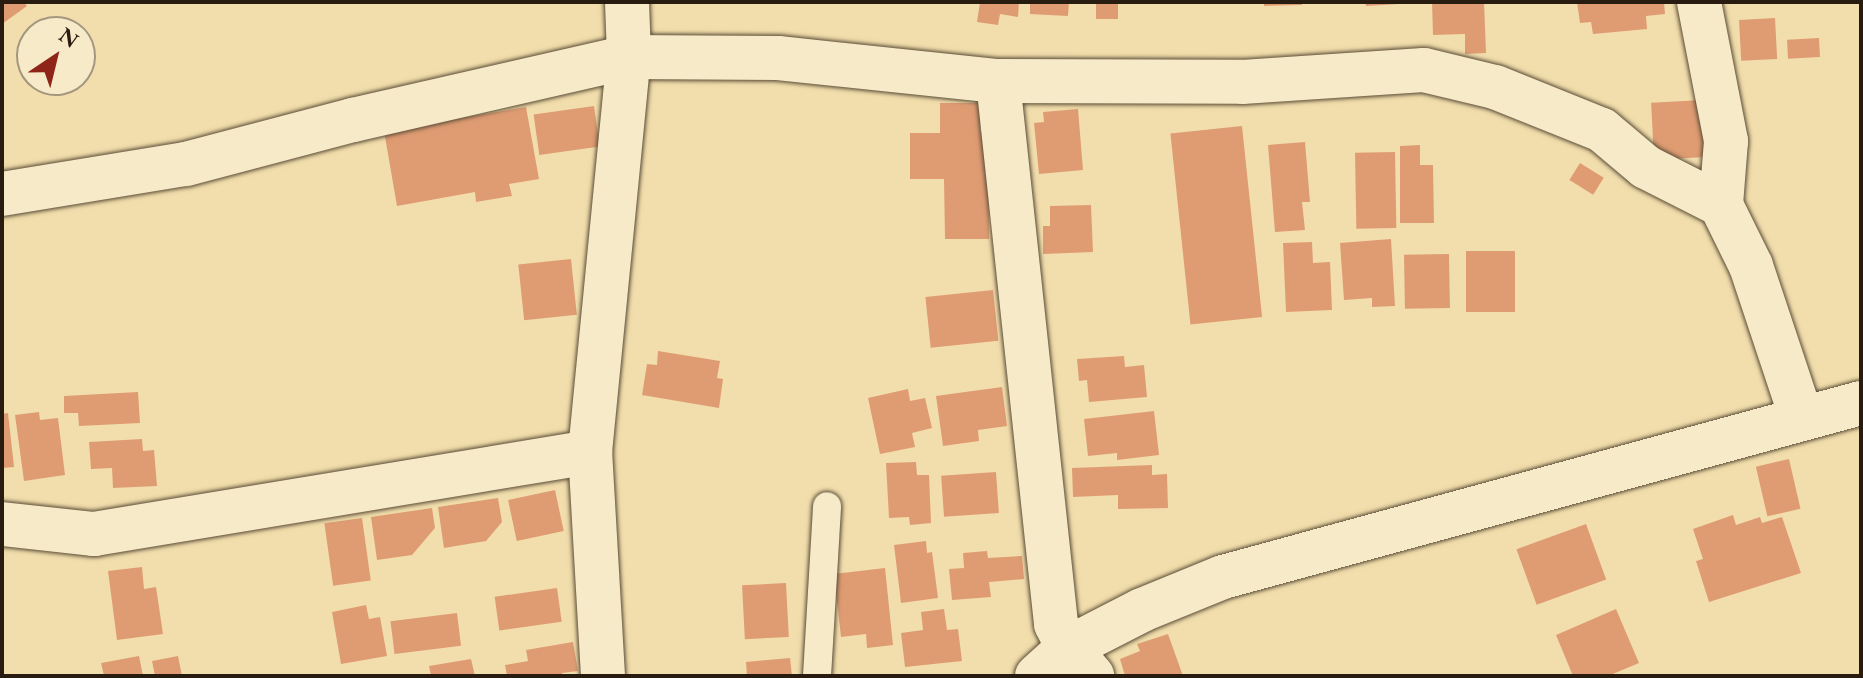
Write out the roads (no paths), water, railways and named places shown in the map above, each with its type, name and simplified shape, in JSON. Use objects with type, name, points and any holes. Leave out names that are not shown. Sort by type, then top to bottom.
[{"type":"street","points":[[603,676],[590,452],[629,57],[627,2]]},
{"type":"street","points":[[1699,2],[1726,141],[1721,205],[1751,266],[1802,419]]},
{"type":"street","points":[[2,194],[186,164],[353,120],[629,57],[778,58],[998,81],[1242,82],[1424,70],[1495,87],[1602,130],[1646,167],[1721,205]]},
{"type":"street","points":[[998,81],[1056,624],[1066,667],[1142,610],[1223,577],[1861,403]]},
{"type":"street","points":[[2,524],[94,534],[590,452]]},
{"type":"lane","points":[[817,676],[827,506]]}]
